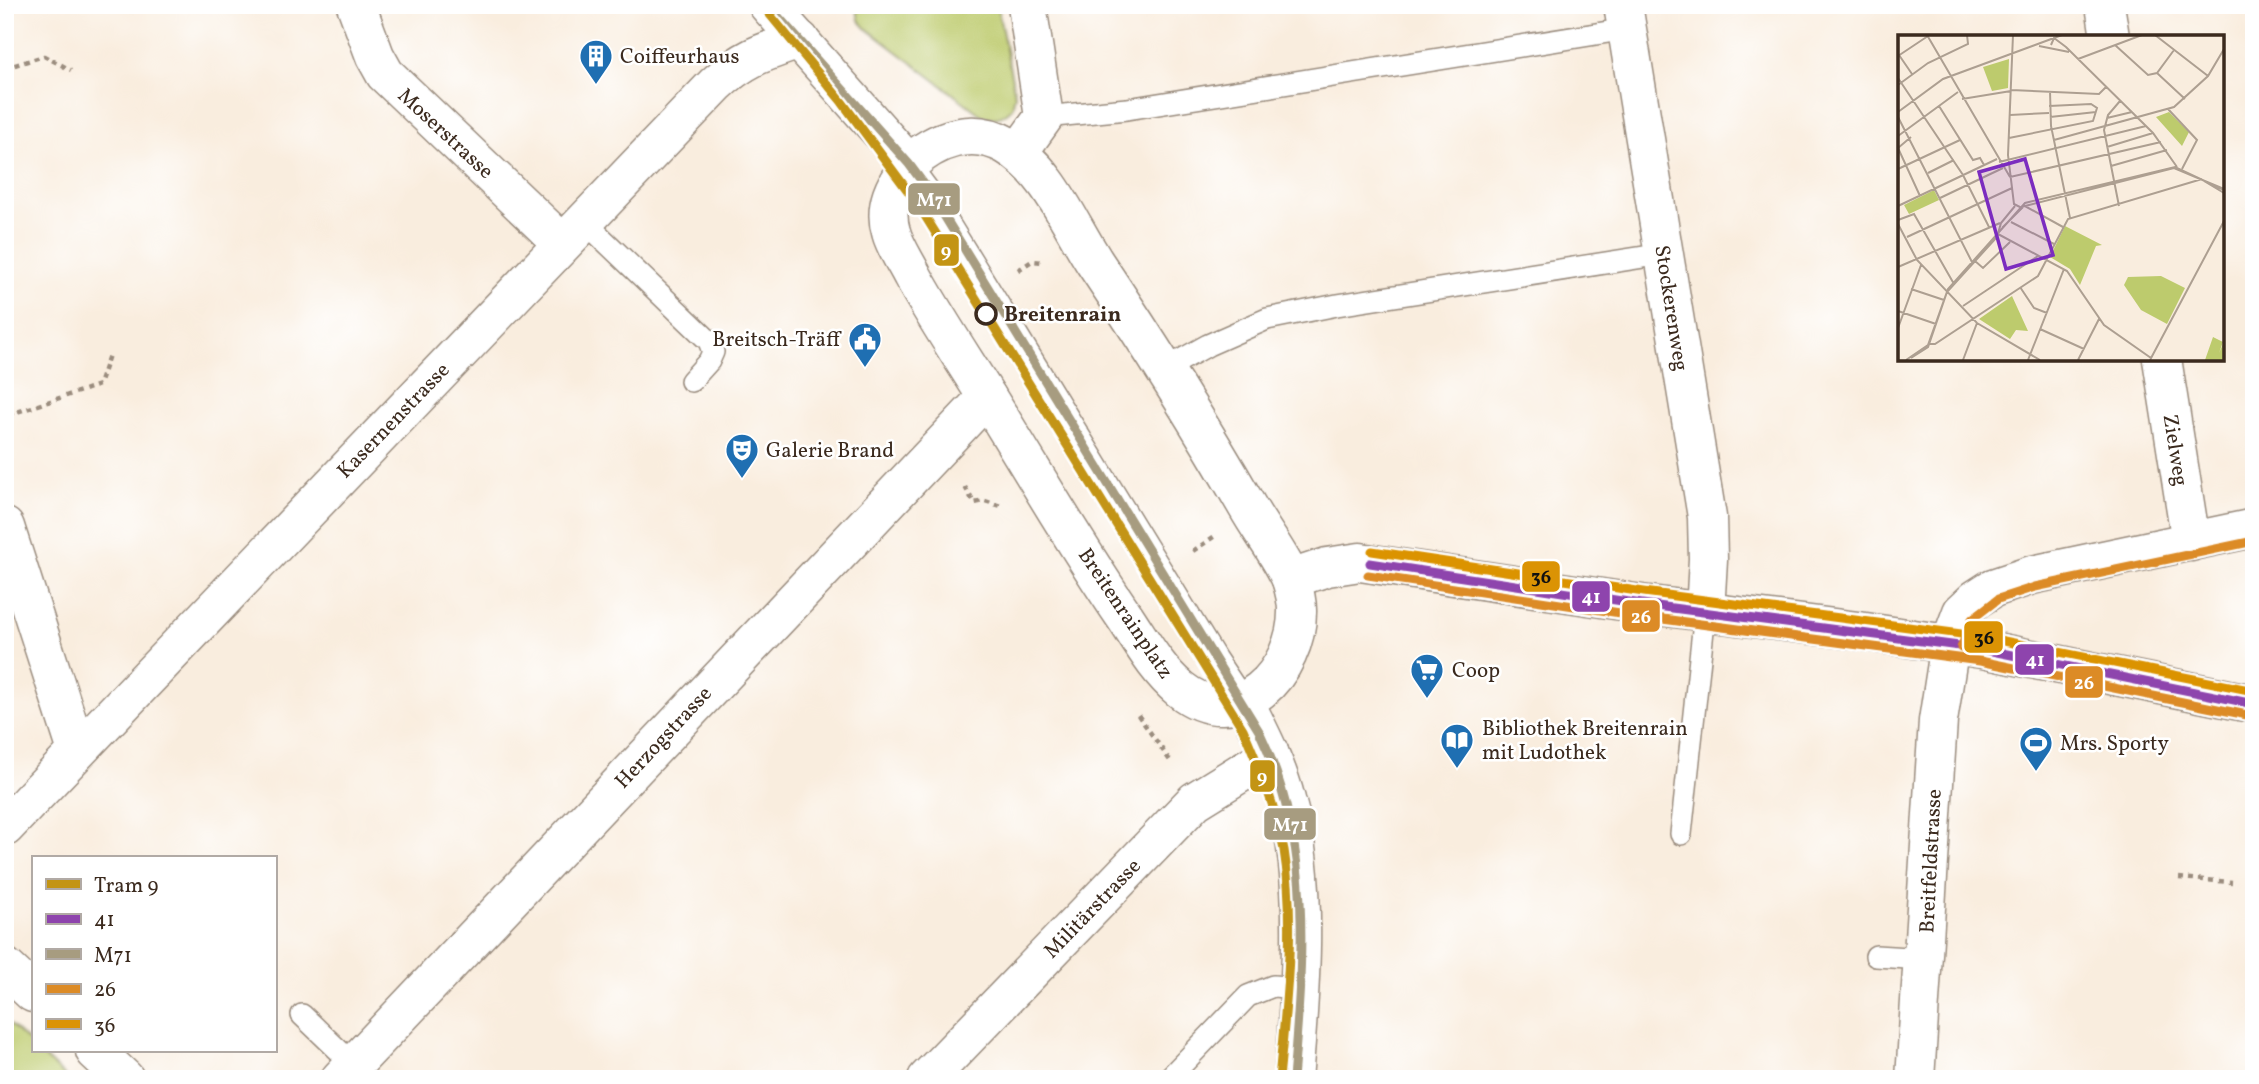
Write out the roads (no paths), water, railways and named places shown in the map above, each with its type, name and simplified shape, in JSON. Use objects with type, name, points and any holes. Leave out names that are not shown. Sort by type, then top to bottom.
[{"type":"street","name":"Moserstrasse","points":[[356,5],[375,56],[385,74],[573,232]]},
{"type":"street","points":[[768,5],[909,164]]},
{"type":"street","points":[[1018,153],[1044,117],[1027,5]]},
{"type":"street","points":[[2105,5],[2110,35]]},
{"type":"street","name":"Stockerenweg","points":[[1625,17],[1707,517],[1705,612]]},
{"type":"street","name":"Kasernenstrasse","points":[[5,827],[733,68],[756,54],[800,40]]},
{"type":"street","name":"Breitenrainplatz","points":[[977,135],[994,139],[1018,153],[1044,181],[1165,369],[1291,579],[1296,596],[1297,617],[1287,655],[1264,689],[1244,701],[1227,706],[1205,704],[1180,689],[1157,665],[1113,600],[924,296],[892,235],[888,212],[899,178],[909,164],[942,141],[977,135]]},
{"type":"street","name":"Zielweg","points":[[2162,360],[2191,542]]},
{"type":"street","name":"Herzogstrasse","points":[[347,1072],[987,397]]},
{"type":"street","points":[[5,527],[77,751]]},
{"type":"street","name":"Breitfeldstrasse","points":[[1916,1079],[1938,721],[1950,644],[1962,612],[1993,588],[2032,575],[2254,528]]},
{"type":"street","points":[[1291,579],[1327,567],[1360,562],[1950,644],[2254,704]]},
{"type":"street","points":[[1244,701],[1269,752],[1287,802],[1297,850],[1299,988],[1293,1079]]},
{"type":"street","name":"Militärstrasse","points":[[927,1079],[1195,801],[1258,762],[1269,752]]},
{"type":"street","points":[[5,967],[32,992]]},
{"type":"street","points":[[96,1052],[125,1079]]},
{"type":"lane","points":[[1044,117],[1127,109],[1625,17]]},
{"type":"lane","points":[[909,164],[929,191],[1244,701]]},
{"type":"lane","points":[[573,232],[709,341],[713,352],[709,361],[691,381]]},
{"type":"lane","points":[[1165,369],[1208,345],[1267,319],[1337,305],[1663,254]]},
{"type":"lane","points":[[1681,834],[1705,612]]},
{"type":"lane","points":[[1876,956],[1924,959]]},
{"type":"lane","points":[[1168,1079],[1248,996],[1273,986],[1299,988]]},
{"type":"lane","points":[[302,1015],[347,1072]]},
{"type":"tram line","name":"9","points":[[762,5],[842,102],[917,203],[1243,729],[1277,819],[1288,878],[1289,964],[1279,1079]]},
{"type":"place","name":"Coiffeurhaus","points":[[596,86]]},
{"type":"place","name":"Breitenrain","points":[[986,314]]},
{"type":"place","name":"Breitsch-Träff","points":[[865,369]]},
{"type":"place","name":"Galerie Brand","points":[[742,480]]},
{"type":"place","name":"Coop","points":[[1427,700]]},
{"type":"place","name":"Bibliothek Breitenrain mit Ludothek","points":[[1457,770]]},
{"type":"place","name":"Mrs. Sporty","points":[[2036,773]]}]
